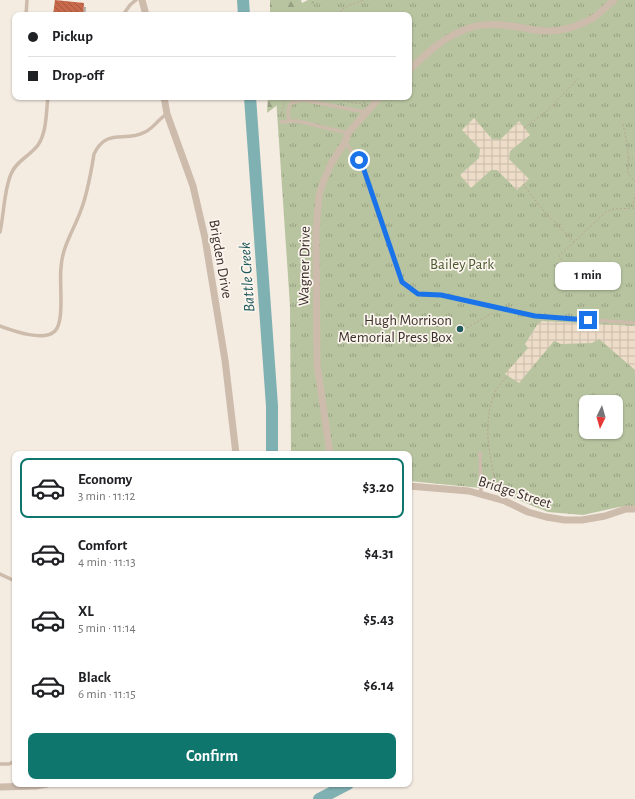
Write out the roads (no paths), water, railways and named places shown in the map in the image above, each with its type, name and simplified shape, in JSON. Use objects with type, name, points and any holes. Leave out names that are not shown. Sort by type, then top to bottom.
[{"type":"street","points":[[142,0],[145,12]]},
{"type":"street","points":[[412,67],[451,35],[469,28],[486,25],[503,25],[545,31],[564,30],[593,18],[614,0]]},
{"type":"street","name":"Brigden Drive","points":[[165,100],[167,114],[193,186],[205,238],[225,360],[236,451]]},
{"type":"street","name":"Wagner Drive","points":[[330,451],[317,364],[316,231],[319,195],[332,162],[345,142],[348,133],[377,100]]},
{"type":"street","name":"Bridge Street","points":[[412,486],[469,491],[498,499],[546,518],[565,520],[582,520],[635,509]]},
{"type":"street","points":[[0,787],[12,787]]},
{"type":"lane","points":[[26,12],[27,0]]},
{"type":"lane","points":[[125,12],[136,0]]},
{"type":"lane","points":[[0,232],[10,175],[16,166],[38,145],[44,129],[48,100]]},
{"type":"lane","points":[[289,121],[288,111],[291,103],[303,100],[365,112]]},
{"type":"lane","points":[[0,326],[37,336],[52,334],[57,330],[60,319],[60,274],[63,254],[67,241],[82,210],[94,154],[97,148],[100,143],[110,138],[137,136],[144,133],[167,114]]},
{"type":"lane","points":[[281,122],[297,121],[348,133]]},
{"type":"lane","points":[[345,142],[363,167],[402,282],[418,294],[441,295],[535,316],[635,323]]},
{"type":"lane","points":[[480,453],[481,494]]},
{"type":"lane","points":[[0,574],[12,580]]},
{"type":"lane","points":[[0,764],[12,762]]},
{"type":"waterway","name":"Battle Creek","points":[[243,0],[244,12]]},
{"type":"waterway","name":"Battle Creek","points":[[250,100],[272,406],[272,451]]},
{"type":"waterway","name":"Battle Creek","points":[[319,799],[342,787]]},
{"type":"place","name":"Hugh Morrison Memorial Press Box","points":[[460,329]]},
{"type":"park label","name":"Bailey Park","points":[[462,264]]}]
